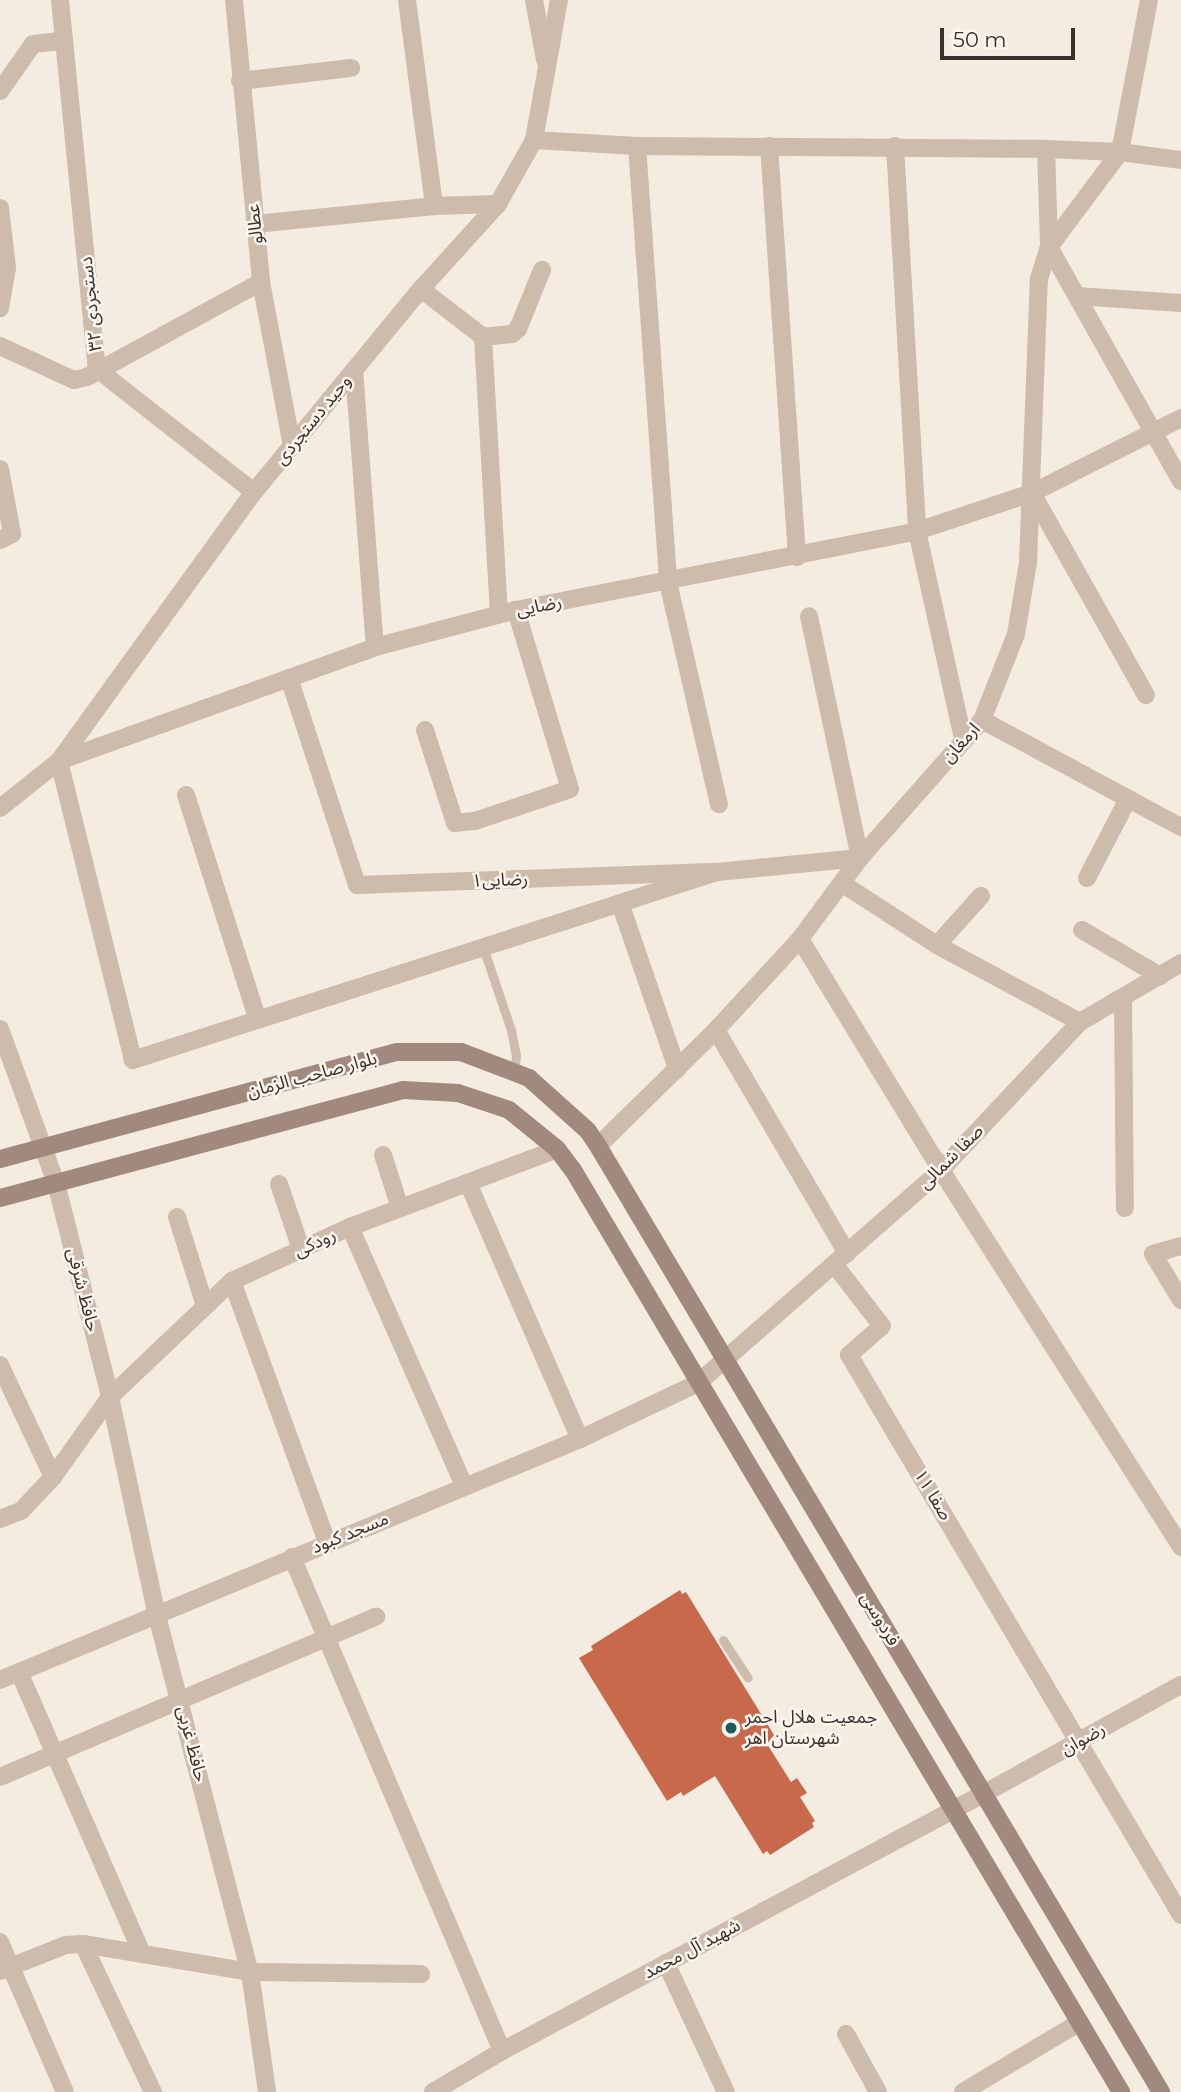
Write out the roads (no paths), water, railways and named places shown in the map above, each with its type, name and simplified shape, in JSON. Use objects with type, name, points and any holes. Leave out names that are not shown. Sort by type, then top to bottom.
[{"type":"main road","name":"بلوار صاحب الزمان","points":[[0,1159],[397,1052],[461,1052],[529,1078],[588,1132],[598,1146]]},
{"type":"main road","points":[[0,1198],[403,1090],[458,1093],[509,1110],[557,1149]]},
{"type":"main road","name":"فردوسی","points":[[598,1146],[1161,2092]]},
{"type":"main road","name":"فردوسی","points":[[557,1149],[1121,2092]]},
{"type":"street","name":"دستجردی ۳۲","points":[[60,0],[97,369],[254,492]]},
{"type":"street","name":"عطالو","points":[[234,0],[261,282],[292,446]]},
{"type":"street","points":[[407,0],[434,206]]},
{"type":"street","points":[[534,0],[548,77]]},
{"type":"street","name":"وحید دستجردی","points":[[0,808],[59,761],[254,492],[421,289],[498,204],[534,140],[548,77],[559,0]]},
{"type":"street","points":[[1049,247],[1120,152],[1149,0]]},
{"type":"street","points":[[0,91],[33,44],[64,41]]},
{"type":"street","points":[[240,81],[351,68]]},
{"type":"street","points":[[534,140],[637,146],[1046,149],[1120,152],[1181,160]]},
{"type":"street","points":[[637,146],[668,582],[719,804]]},
{"type":"street","points":[[769,146],[797,557]]},
{"type":"street","points":[[895,146],[917,531],[963,739]]},
{"type":"street","points":[[1046,149],[1049,247],[1181,481]]},
{"type":"street","points":[[255,224],[434,206],[498,204]]},
{"type":"street","points":[[0,208],[7,268],[0,308]]},
{"type":"street","name":"ارمغان","points":[[598,1146],[716,1030],[800,939],[860,858],[982,720],[1016,634],[1028,562],[1039,279],[1049,247]]},
{"type":"street","points":[[421,289],[483,337],[512,334],[518,329],[542,271]]},
{"type":"street","points":[[0,346],[74,380],[261,282]]},
{"type":"street","points":[[1077,296],[1181,303]]},
{"type":"street","points":[[425,730],[450,816],[455,823],[475,821],[570,789],[508,612],[483,337]]},
{"type":"street","points":[[354,370],[375,647]]},
{"type":"street","points":[[1146,695],[1031,493],[1181,418]]},
{"type":"street","points":[[0,469],[6,537]]},
{"type":"street","name":"رضایی","points":[[59,761],[375,647],[508,612],[797,557],[917,531],[1031,493]]},
{"type":"street","points":[[809,616],[860,858]]},
{"type":"street","name":"رضایی۱","points":[[289,677],[357,885],[717,872],[860,858]]},
{"type":"street","points":[[982,720],[1181,827]]},
{"type":"street","points":[[59,761],[133,1060],[717,872]]},
{"type":"street","points":[[186,795],[258,1020]]},
{"type":"street","points":[[1087,878],[1128,799]]},
{"type":"street","points":[[843,884],[937,945],[1080,1022]]},
{"type":"street","points":[[937,945],[981,896]]},
{"type":"street","points":[[620,904],[677,1069]]},
{"type":"street","points":[[1082,930],[1160,976]]},
{"type":"street","points":[[800,939],[941,1170],[1181,1547]]},
{"type":"street","name":"صفا شمالی","points":[[698,1383],[941,1170],[1080,1022],[1181,963]]},
{"type":"street","points":[[1122,997],[1125,1208]]},
{"type":"street","points":[[0,1029],[45,1146]]},
{"type":"street","points":[[716,1030],[841,1258]]},
{"type":"street","name":"حافظ شرقی","points":[[45,1146],[110,1397]]},
{"type":"street","name":"رودکی","points":[[0,1519],[21,1511],[53,1477],[110,1397],[232,1281],[350,1227],[557,1149]]},
{"type":"street","points":[[383,1155],[400,1208]]},
{"type":"street","points":[[468,1183],[580,1439]]},
{"type":"street","points":[[279,1184],[301,1250]]},
{"type":"street","points":[[177,1217],[205,1307]]},
{"type":"street","points":[[350,1227],[464,1486]]},
{"type":"street","points":[[1181,1246],[1153,1254],[1181,1300]]},
{"type":"street","name":"صفا ۱۱","points":[[841,1258],[882,1326],[849,1355],[1079,1741]]},
{"type":"street","points":[[232,1281],[327,1542]]},
{"type":"street","points":[[0,1365],[53,1477]]},
{"type":"street","name":"مسجد کبود","points":[[0,1680],[580,1439],[698,1383]]},
{"type":"street","name":"حافظ غربی","points":[[110,1397],[157,1616],[250,1972],[267,2092]]},
{"type":"street","points":[[292,1557],[502,2051]]},
{"type":"street","points":[[0,1777],[180,1698],[376,1617]]},
{"type":"street","points":[[19,1672],[57,1753],[142,1954]]},
{"type":"street","name":"رضوان","points":[[953,1810],[1181,1685]]},
{"type":"street","points":[[1079,1741],[1181,1915]]},
{"type":"street","name":"شهید آل محمد","points":[[433,2092],[502,2051],[953,1810]]},
{"type":"street","points":[[0,1942],[5,1970],[65,2092]]},
{"type":"street","points":[[5,1970],[66,1945],[83,1944],[250,1972],[421,1974]]},
{"type":"street","points":[[83,1944],[153,2092]]},
{"type":"street","points":[[666,1963],[726,2092]]},
{"type":"street","points":[[963,2092],[1080,2022]]},
{"type":"street","points":[[846,2034],[878,2092]]},
{"type":"lane","points":[[483,947],[511,1030],[516,1056],[514,1072]]},
{"type":"lane","points":[[723,1640],[748,1678]]},
{"type":"place","name":"جمعیت هلال احمر شهرستان اهر","points":[[731,1728]]}]
